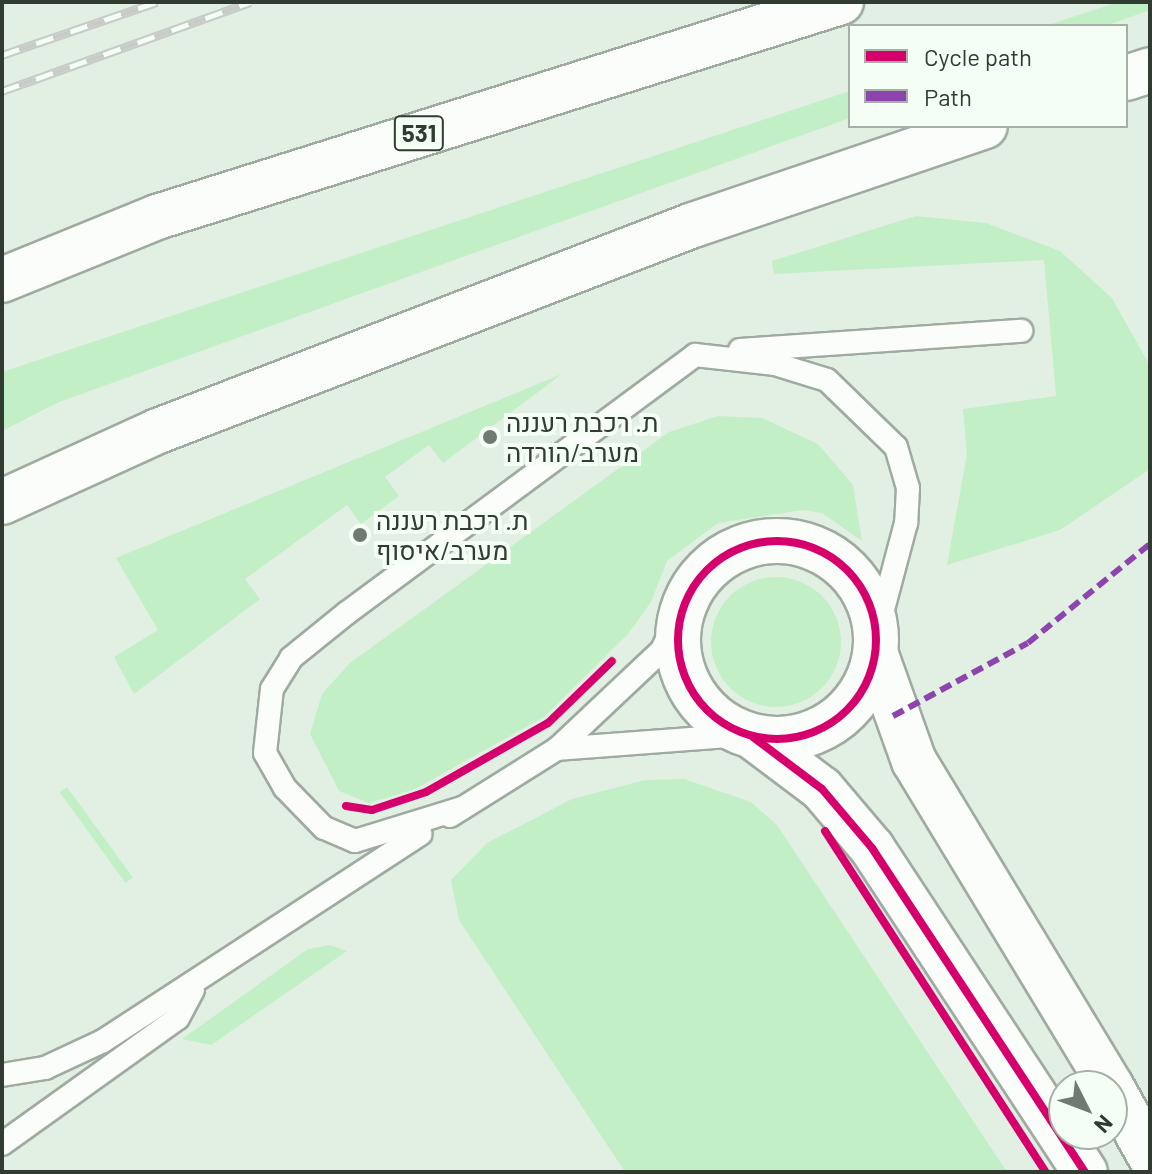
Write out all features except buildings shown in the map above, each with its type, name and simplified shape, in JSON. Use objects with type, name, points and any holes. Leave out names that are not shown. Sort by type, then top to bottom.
[{"type":"main road","name":"531","points":[[2,280],[157,217],[841,2]]},
{"type":"main road","points":[[1128,77],[1150,70]]},
{"type":"main road","points":[[2,502],[158,431],[693,225],[979,128]]},
{"type":"main road","points":[[1085,1172],[872,848],[822,789],[748,736],[714,718],[679,664],[686,599],[732,552],[763,541],[796,542],[853,575],[870,603],[876,645],[914,761],[1102,1070]]},
{"type":"main road","points":[[748,736],[819,731],[852,703],[876,645]]},
{"type":"main road","points":[[1128,1116],[1150,1156]]},
{"type":"lane","points":[[462,808],[355,841],[324,828],[285,788],[265,753],[272,689],[291,658],[348,612],[695,355],[1021,331]]},
{"type":"lane","points":[[695,355],[775,364],[827,380],[865,409],[896,447],[908,488],[906,523],[876,645]]},
{"type":"lane","points":[[2,1075],[72,1057],[193,989],[462,808],[557,749],[662,650],[686,599]]},
{"type":"lane","points":[[557,749],[748,736]]},
{"type":"lane","points":[[2,1144],[178,1018],[193,989]]},
{"type":"green space","points":[[1118,2],[1150,2],[1150,10],[1111,24],[1051,24]]},
{"type":"green space","points":[[848,92],[848,119],[59,402],[2,431],[2,372]]},
{"type":"green space","points":[[916,216],[986,223],[1060,251],[1112,298],[1150,366],[1150,469],[1060,530],[947,565],[967,454],[963,409],[1056,396],[1044,260],[774,274],[772,261]]},
{"type":"green space","points":[[562,374],[443,463],[429,445],[385,477],[399,496],[361,524],[347,505],[245,579],[260,599],[134,694],[114,657],[158,630],[116,558]]},
{"type":"green space","points":[[718,416],[762,418],[818,444],[853,485],[862,541],[822,513],[803,510],[718,523],[667,561],[651,602],[628,634],[544,717],[415,789],[369,803],[339,791],[310,734],[322,694],[350,663],[669,432]]},
{"type":"green space","points":[[776,577],[801,582],[822,596],[836,617],[841,642],[836,667],[822,688],[801,702],[776,707],[751,702],[730,688],[716,667],[711,642],[716,617],[730,596],[751,582]]},
{"type":"green space","points":[[684,779],[751,802],[777,825],[1007,1172],[625,1172],[459,920],[451,880],[487,843],[572,799],[645,780]]},
{"type":"green space","points":[[67,787],[133,878],[126,883],[60,792]]},
{"type":"green space","points":[[330,945],[347,951],[211,1045],[182,1039],[308,949]]},
{"type":"railway","points":[[2,55],[157,2]]},
{"type":"railway","points":[[2,91],[251,2]]},
{"type":"marked path","points":[[893,716],[1028,643],[1150,544]]},
{"type":"cycle path","points":[[777,541],[815,549],[847,570],[868,602],[876,640],[868,678],[847,710],[815,731],[777,739],[739,731],[707,710],[686,678],[678,640],[686,602],[707,570],[739,549],[777,541]]},
{"type":"cycle path","points":[[346,806],[372,810],[426,792],[548,723],[612,661]]},
{"type":"cycle path","points":[[753,737],[822,789],[872,848],[1085,1172]]},
{"type":"cycle path","points":[[825,831],[1046,1172]]},
{"type":"place","name":"ת. רכבת רעננה מערב/הורדה","points":[[490,437]]},
{"type":"place","name":"ת. רכבת רעננה מערב/איסוף","points":[[360,535]]}]
